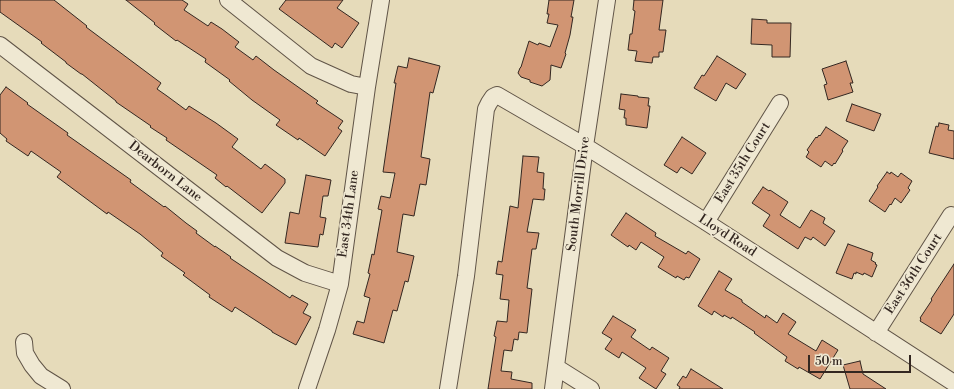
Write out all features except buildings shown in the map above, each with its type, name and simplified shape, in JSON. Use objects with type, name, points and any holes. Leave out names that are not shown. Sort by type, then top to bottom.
[{"type":"street","points":[[228,0],[311,66],[351,84],[367,87]]},
{"type":"street","name":"East 34th Lane","points":[[307,389],[327,330],[340,284],[367,87],[381,0]]},
{"type":"street","name":"South Morrill Drive","points":[[553,389],[585,146],[607,0]]},
{"type":"street","name":"Dearborn Lane","points":[[0,45],[277,258],[305,273],[340,284]]},
{"type":"street","name":"Lloyd Road","points":[[448,389],[466,276],[486,109],[493,97],[497,95],[585,146],[706,222],[954,383]]},
{"type":"street","name":"East 35th Court","points":[[706,222],[780,103]]},
{"type":"street","name":"East 36th Court","points":[[876,333],[952,215]]},
{"type":"street","points":[[24,342],[25,353],[32,365],[41,376],[62,389]]},
{"type":"street","points":[[556,367],[591,389]]}]
